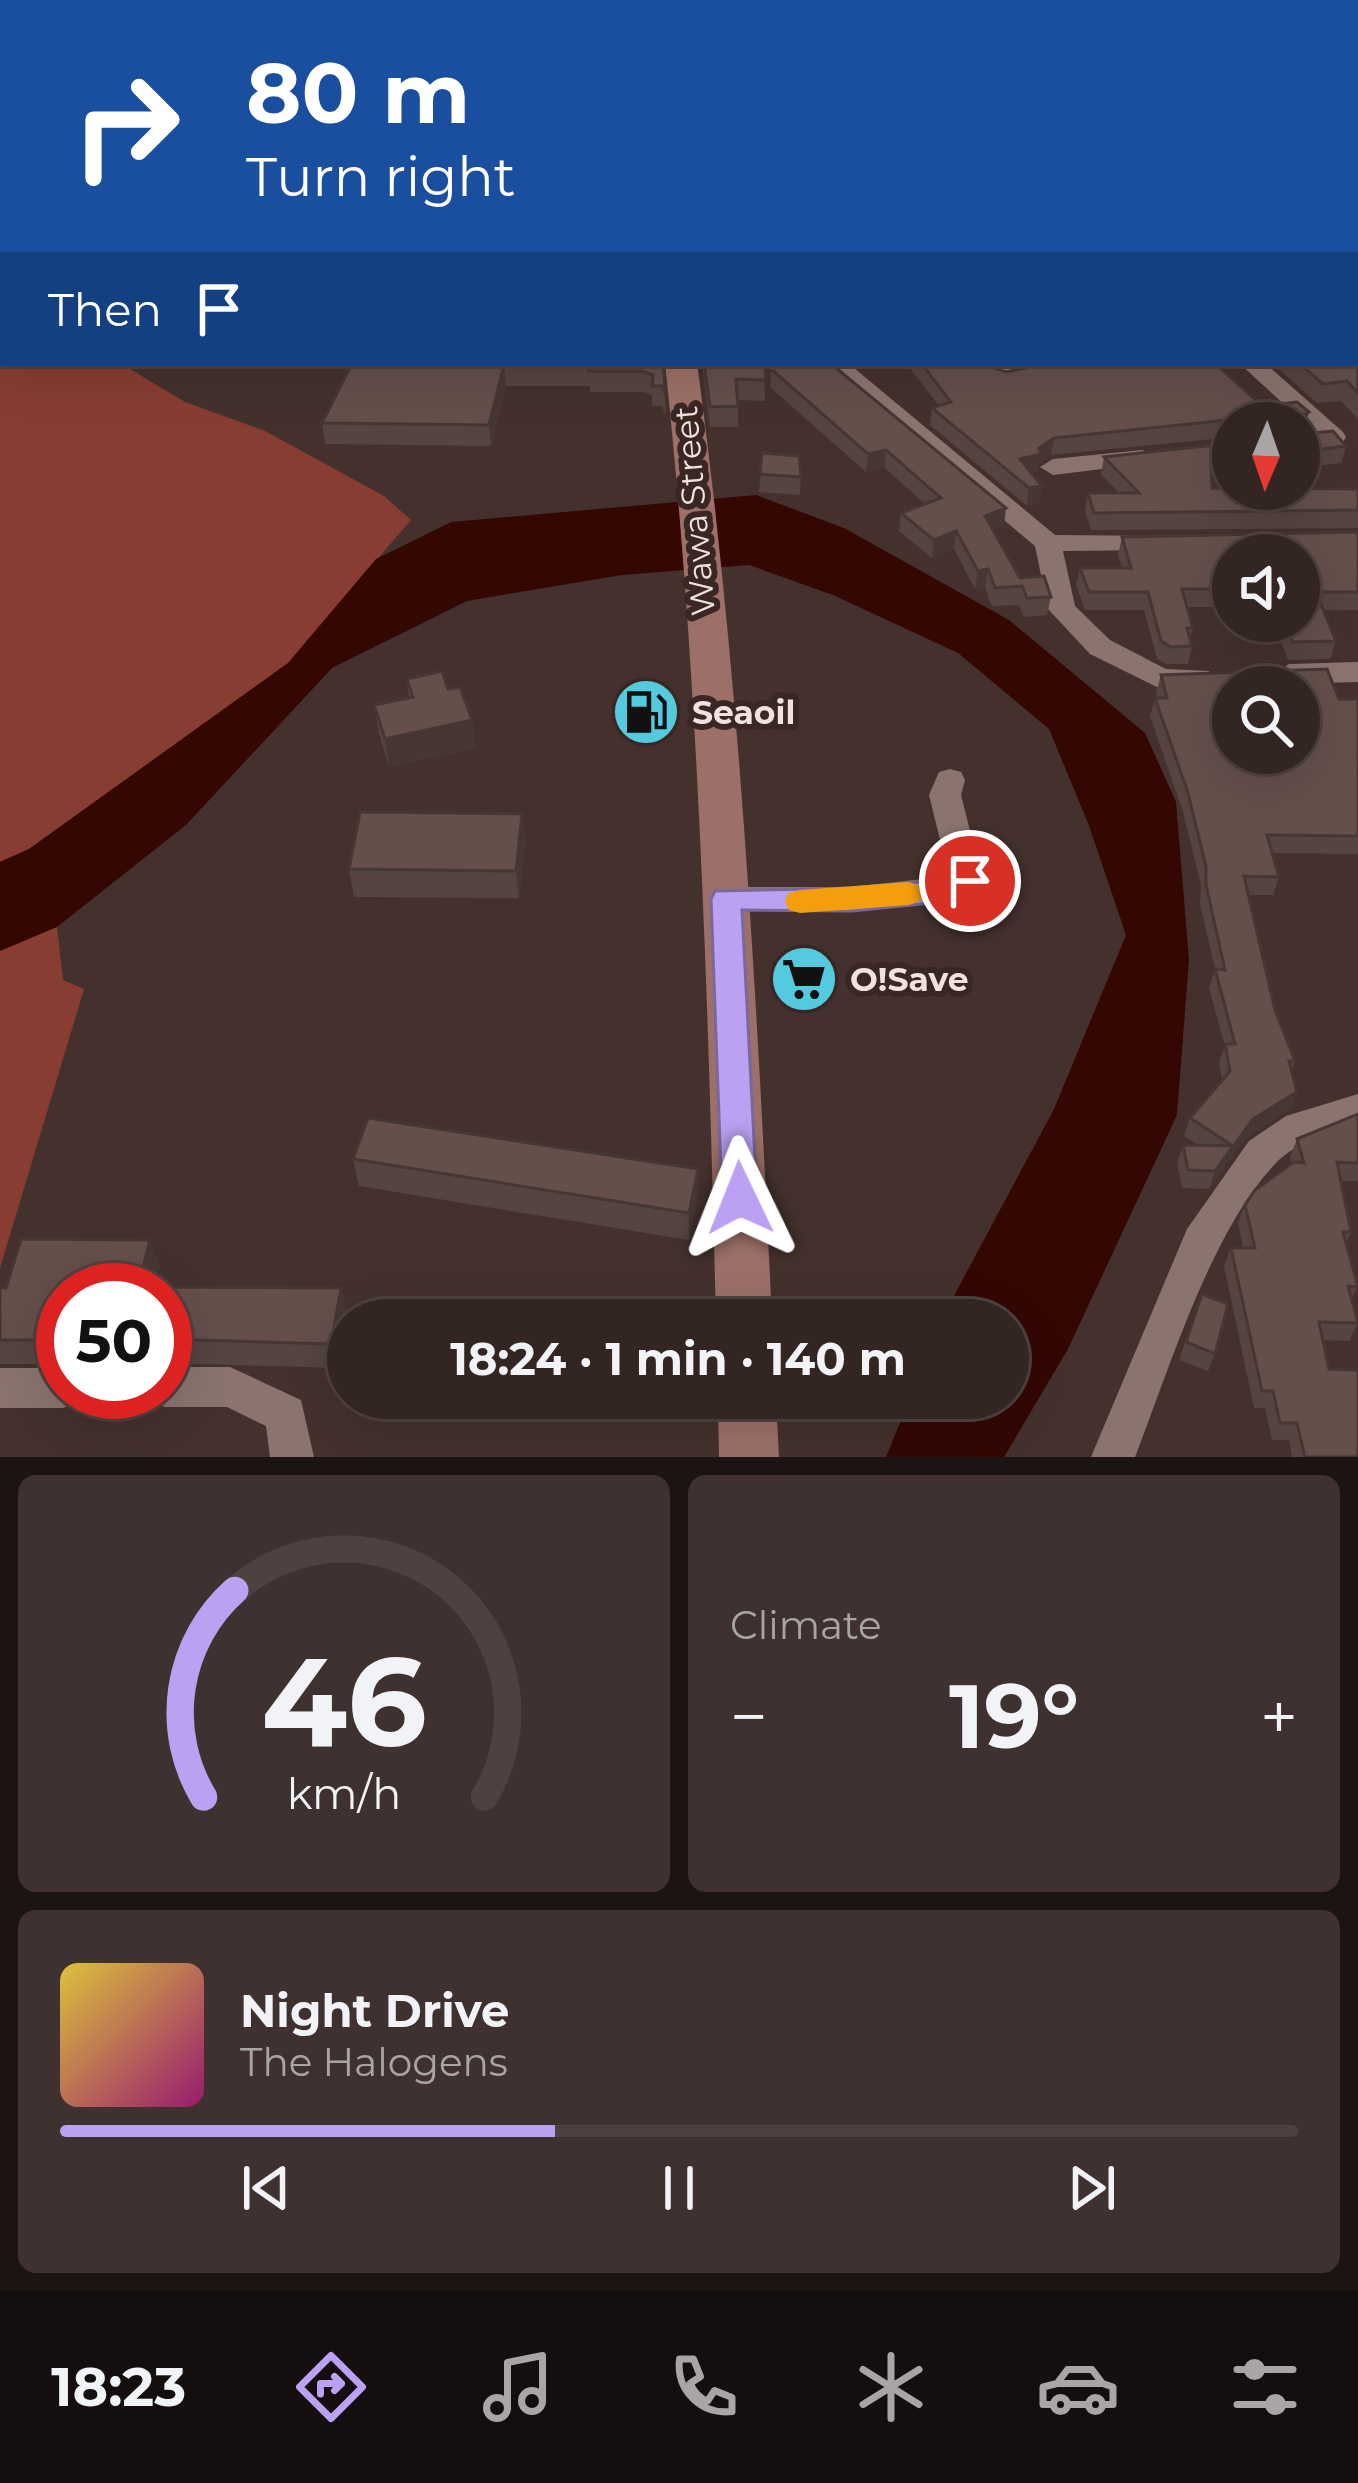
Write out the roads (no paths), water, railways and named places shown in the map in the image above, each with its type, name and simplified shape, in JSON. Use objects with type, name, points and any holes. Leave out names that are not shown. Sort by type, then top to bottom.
[{"type":"main road","name":"Wawa Street","points":[[681,366],[726,899],[743,1299]]},
{"type":"main road","points":[[748,1419],[749,1457]]},
{"type":"street","points":[[838,366],[1048,543],[1062,609],[1100,647],[1161,679],[1212,677]]},
{"type":"street","points":[[995,366],[1003,377],[1060,366]]},
{"type":"street","points":[[1254,366],[1295,402]]},
{"type":"street","points":[[1320,425],[1334,437],[1320,439]]},
{"type":"street","points":[[1053,467],[1169,455]]},
{"type":"street","points":[[1048,543],[1191,542]]},
{"type":"street","points":[[1320,674],[1357,674]]},
{"type":"street","points":[[726,899],[852,899],[968,886],[945,795],[950,780]]},
{"type":"street","points":[[1113,1457],[1201,1241],[1262,1152],[1299,1127],[1358,1109]]},
{"type":"street","points":[[192,1388],[230,1387],[286,1414],[292,1457]]},
{"type":"street","points":[[0,1388],[36,1388]]},
{"type":"place","name":"Seaoil","points":[[646,712]]},
{"type":"place","name":"O!Save","points":[[804,979]]}]
